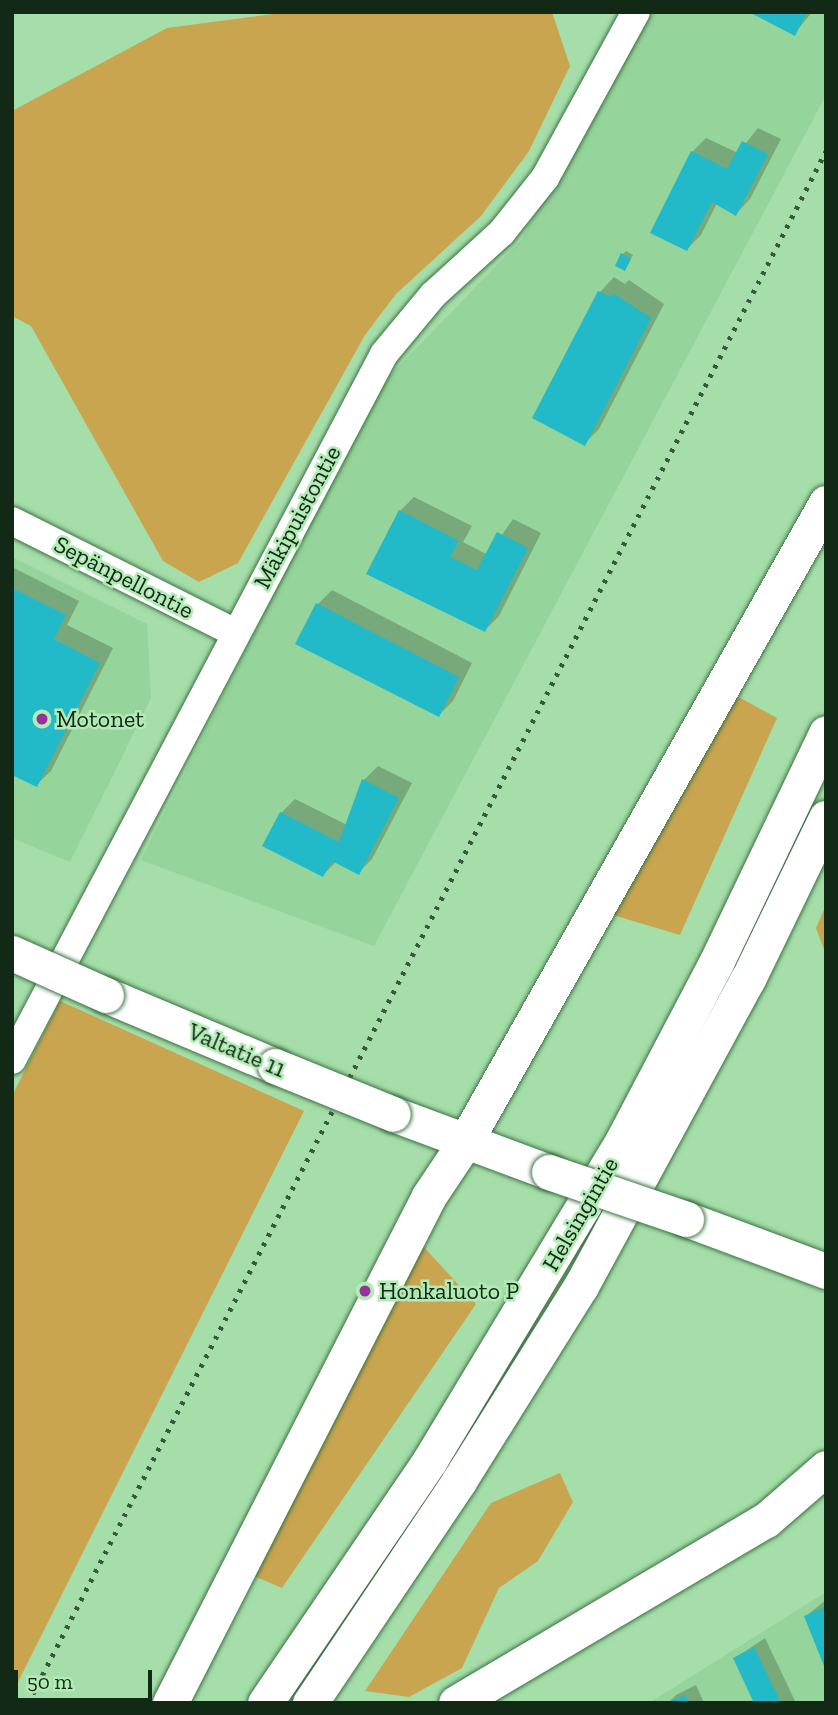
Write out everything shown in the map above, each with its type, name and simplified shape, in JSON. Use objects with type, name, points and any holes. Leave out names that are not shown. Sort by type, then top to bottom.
[{"type":"highway","points":[[170,1703],[429,1196],[465,1142],[826,503]]},
{"type":"highway","name":"Helsingintie","points":[[265,1703],[430,1460],[577,1219],[715,965],[826,733]]},
{"type":"highway","name":"Helsingintie","points":[[310,1703],[459,1481],[581,1286],[748,979],[826,818]]},
{"type":"highway","name":"Valtatie 11","points":[[12,953],[393,1114],[826,1271]]},
{"type":"highway","points":[[456,1703],[766,1520],[826,1468]]},
{"type":"street","name":"Mäkipuistontie","points":[[12,1059],[384,354],[433,295],[502,232],[545,178],[636,12]]},
{"type":"street","name":"Sepänpellontie","points":[[12,521],[236,633]]},
{"type":"shaded area","points":[[287,12],[552,12],[570,66],[529,151],[481,216],[396,294],[365,335],[238,563],[199,582],[163,561],[31,326],[12,316],[12,111],[167,28]]},
{"type":"shaded area","points":[[645,12],[826,12],[826,95],[374,946],[141,860],[375,391],[521,240]]},
{"type":"shaded area","points":[[12,557],[147,624],[151,698],[70,862],[12,838]]},
{"type":"shaded area","points":[[733,694],[777,718],[680,935],[613,915]]},
{"type":"shaded area","points":[[826,905],[826,955],[816,928]]},
{"type":"shaded area","points":[[60,1001],[304,1111],[12,1694],[12,1096]]},
{"type":"shaded area","points":[[422,1245],[476,1304],[282,1588],[254,1576]]},
{"type":"shaded area","points":[[560,1473],[573,1502],[538,1561],[499,1588],[462,1668],[409,1697],[365,1691],[491,1503]]},
{"type":"shaded area","points":[[826,1592],[826,1703],[649,1703]]},
{"type":"building","points":[[749,12],[807,12],[795,36]]},
{"type":"building","points":[[742,141],[768,154],[736,216],[712,202],[687,251],[650,233],[691,151],[727,169]]},
{"type":"building","points":[[621,253],[631,259],[625,271],[615,266]]},
{"type":"building","points":[[598,291],[611,297],[613,293],[651,318],[585,446],[532,418]]},
{"type":"building","points":[[399,510],[459,541],[450,557],[477,570],[497,532],[528,548],[485,632],[366,574]]},
{"type":"building","name":"Motonet","points":[[12,588],[66,615],[54,639],[100,663],[37,787],[12,775]]},
{"type":"building","points":[[316,603],[459,677],[439,717],[295,644]]},
{"type":"building","points":[[362,779],[399,798],[359,875],[332,861],[323,877],[262,846],[280,812],[339,842]]},
{"type":"building","points":[[826,1607],[826,1671],[804,1616]]},
{"type":"building","points":[[754,1647],[781,1703],[754,1703],[733,1658]]},
{"type":"building","points":[[685,1695],[689,1703],[668,1703]]},
{"type":"railway","points":[[28,1703],[826,151]]},
{"type":"place","name":"Motonet","points":[[42,719]]},
{"type":"place","name":"Honkaluoto P","points":[[365,1291]]}]
